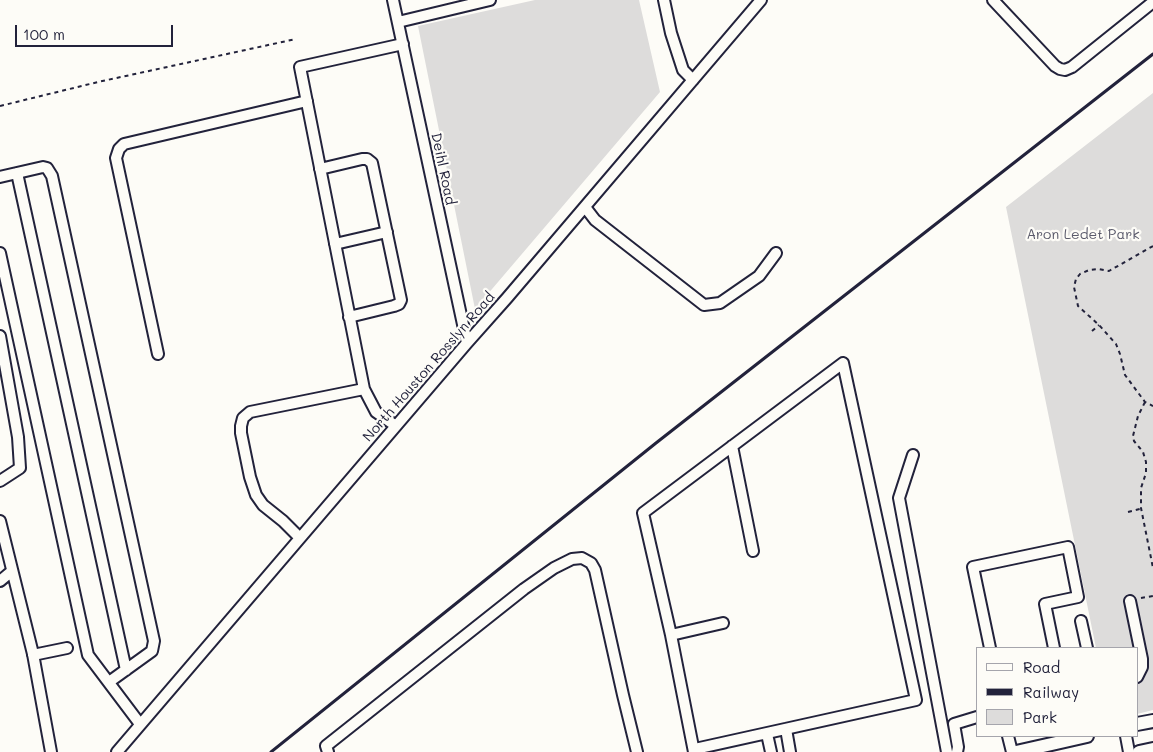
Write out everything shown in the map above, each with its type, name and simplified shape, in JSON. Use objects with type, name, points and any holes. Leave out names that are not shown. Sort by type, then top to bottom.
[{"type":"main road","points":[[1138,724],[1153,721]]},
{"type":"main road","points":[[1016,752],[1079,737]]},
{"type":"main road","points":[[1140,752],[1153,749]]},
{"type":"street","name":"Deihl Road","points":[[393,0],[467,343]]},
{"type":"street","points":[[398,22],[490,0]]},
{"type":"street","points":[[664,0],[671,32],[683,70],[693,80]]},
{"type":"street","name":"North Houston Rosslyn Road","points":[[117,752],[761,0]]},
{"type":"street","points":[[993,0],[1055,66],[1065,70],[1072,67],[1153,2]]},
{"type":"street","points":[[396,426],[376,412],[364,390],[300,67],[402,44]]},
{"type":"street","points":[[158,354],[116,158],[120,149],[124,144],[307,101]]},
{"type":"street","points":[[320,169],[362,159],[367,159],[372,163],[401,300],[399,304],[349,317]]},
{"type":"street","points":[[0,177],[43,167],[52,176],[154,641],[152,651],[109,682]]},
{"type":"street","points":[[17,173],[126,670]]},
{"type":"street","points":[[585,207],[595,220],[704,305],[720,303],[759,276],[776,253]]},
{"type":"street","points":[[335,244],[387,232]]},
{"type":"street","points":[[0,253],[88,656],[140,724]]},
{"type":"street","points":[[0,336],[2,360],[18,437],[20,468],[0,481]]},
{"type":"street","points":[[843,363],[916,700],[695,751],[643,513],[732,446],[843,363]]},
{"type":"street","points":[[300,538],[263,505],[256,495],[242,433],[243,418],[250,412],[364,390]]},
{"type":"street","points":[[732,446],[753,551]]},
{"type":"street","points":[[913,455],[898,498],[948,752]]},
{"type":"street","points":[[0,521],[33,655],[51,752]]},
{"type":"street","points":[[990,647],[973,567],[1068,547],[1078,597],[1044,604],[1054,647]]},
{"type":"street","points":[[328,752],[326,746],[524,590],[554,568],[572,559],[582,558],[591,563],[595,570],[637,752]]},
{"type":"street","points":[[0,581],[12,571]]},
{"type":"street","points":[[1130,601],[1142,659],[1142,667],[1138,675]]},
{"type":"street","points":[[1081,621],[1087,647]]},
{"type":"street","points":[[671,635],[723,623]]},
{"type":"street","points":[[33,655],[67,648]]},
{"type":"street","points":[[957,752],[958,747],[954,724],[976,717]]},
{"type":"street","points":[[786,729],[790,752]]},
{"type":"street","points":[[767,734],[770,752]]},
{"type":"street","points":[[1008,737],[1012,752]]},
{"type":"street","points":[[1126,737],[1129,752]]},
{"type":"path","points":[[0,106],[107,80],[296,39]]},
{"type":"path","points":[[1153,246],[1109,271],[1098,269],[1080,274],[1076,279],[1074,287],[1078,306],[1116,344],[1125,375],[1145,402],[1153,406]]},
{"type":"path","points":[[1092,332],[1099,325]]},
{"type":"path","points":[[1145,402],[1138,416],[1133,436],[1134,441],[1143,452],[1146,462],[1146,474],[1141,488],[1141,508],[1153,568]]},
{"type":"path","points":[[1128,512],[1141,508]]},
{"type":"path","points":[[1130,601],[1153,596]]},
{"type":"green space","points":[[535,0],[639,0],[660,92],[475,309],[418,26]]},
{"type":"green space","name":"Aron Ledet Park","points":[[1153,93],[1153,710],[1138,714],[1138,647],[1096,647],[1006,207]]},
{"type":"railway","points":[[271,752],[656,443],[1153,54]]}]
